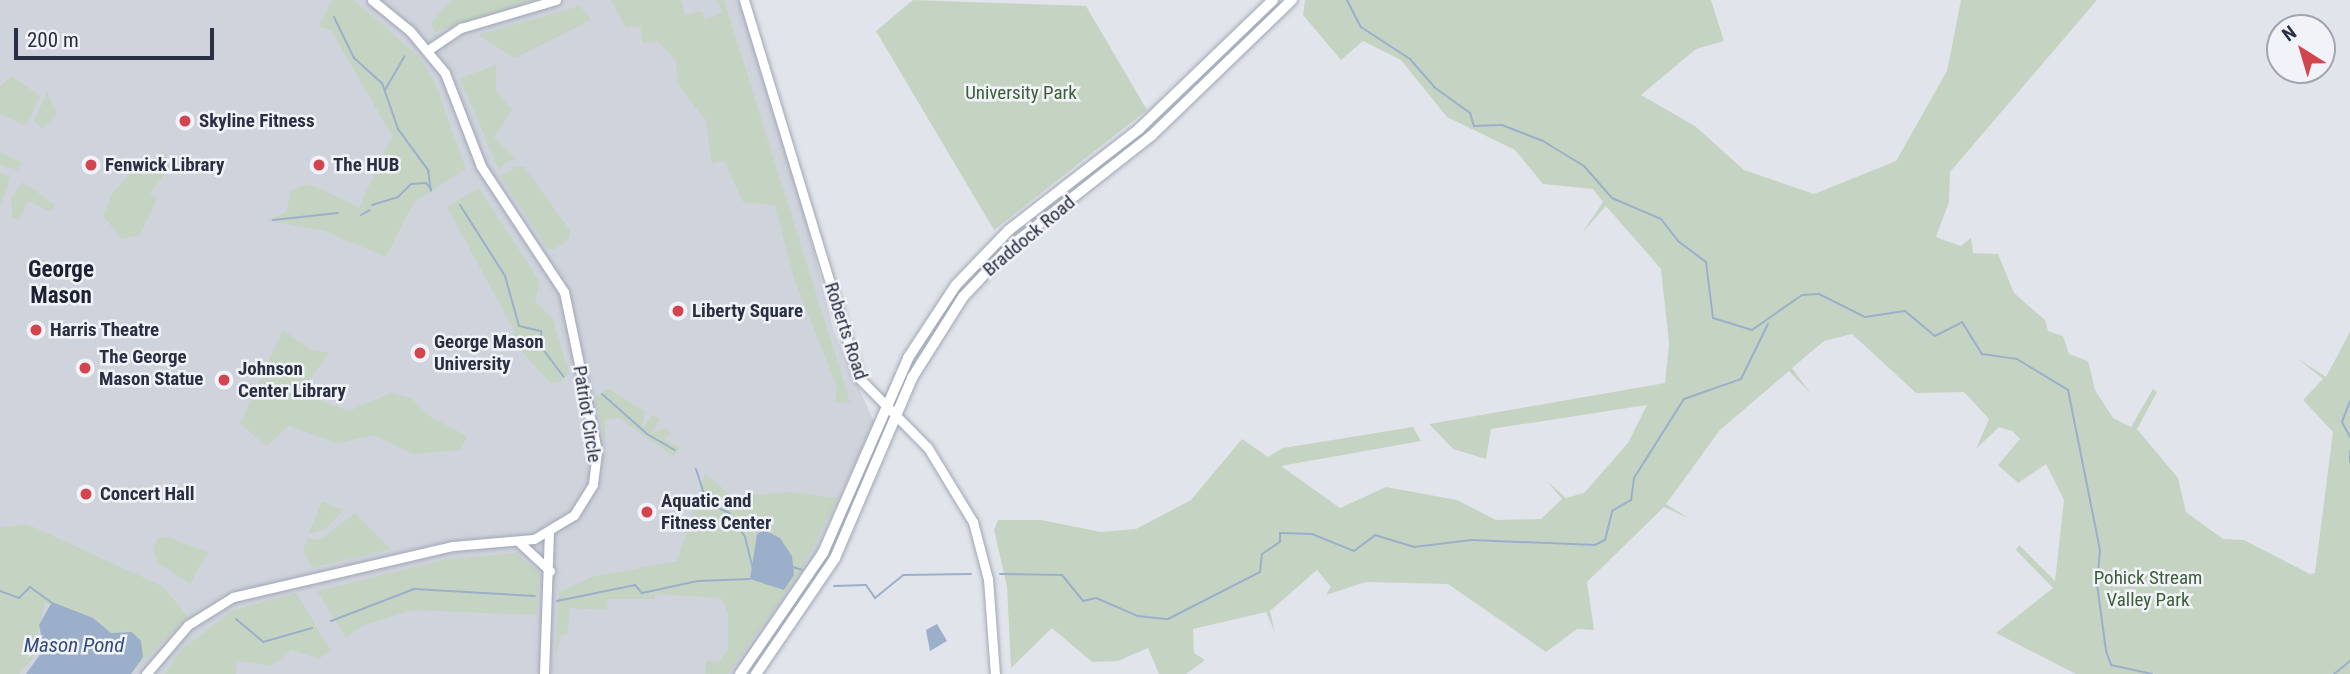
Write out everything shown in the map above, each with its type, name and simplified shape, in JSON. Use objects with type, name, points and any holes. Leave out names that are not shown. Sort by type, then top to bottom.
[{"type":"main road","name":"Braddock Road","points":[[740,674],[823,553],[885,407],[932,318],[991,246],[1139,129],[1273,0]]},
{"type":"main road","name":"Braddock Road","points":[[756,674],[835,558],[896,417],[938,331],[988,268],[1151,136],[1292,0]]},
{"type":"street","name":"Patriot Circle","points":[[148,674],[188,625],[233,597],[453,546],[519,542],[549,534],[562,526],[585,501],[597,465],[569,308],[556,276],[481,166],[452,86],[428,50],[372,0]]},
{"type":"street","points":[[428,50],[461,28],[556,0]]},
{"type":"street","name":"Roberts Road","points":[[744,0],[855,366],[885,407],[936,457],[972,522],[988,579],[996,674]]},
{"type":"street","points":[[550,550],[562,526]]},
{"type":"street","points":[[544,674],[551,573],[549,534]]},
{"type":"street","points":[[519,542],[539,554],[551,573]]},
{"type":"shaded area","name":"George Mason University","points":[[0,0],[739,0],[779,114],[834,332],[874,422],[807,572],[735,674],[0,674]]},
{"type":"green space","points":[[332,0],[354,0],[417,55],[434,80],[466,169],[414,202],[386,257],[324,231],[268,220],[286,212],[291,190],[309,184],[359,207],[392,136],[331,30],[319,26]]},
{"type":"green space","points":[[452,0],[532,0],[434,32],[431,23]]},
{"type":"green space","points":[[611,0],[681,0],[685,15],[702,11],[705,20],[722,13],[717,0],[724,0],[850,402],[835,403],[837,387],[794,279],[775,205],[743,202],[724,161],[712,164],[706,121],[678,85],[676,60],[658,42],[643,43],[640,26],[626,28]]},
{"type":"green space","name":"University Park","points":[[913,0],[1086,6],[1147,110],[994,230],[876,31]]},
{"type":"green space","name":"Pohick Stream Valley Park","points":[[1305,0],[1711,0],[1724,41],[1696,49],[1641,95],[1695,126],[1744,170],[1814,194],[1896,161],[1947,71],[1961,0],[2097,0],[1950,172],[1949,202],[1936,237],[1961,246],[1971,238],[1973,253],[1998,254],[2014,293],[2045,320],[2048,331],[2063,336],[2069,354],[2088,361],[2095,390],[2113,418],[2131,427],[2153,389],[2157,392],[2137,429],[2178,478],[2186,512],[2223,539],[2244,540],[2310,574],[2315,573],[2333,432],[2303,400],[2323,379],[2297,358],[2326,377],[2350,332],[2350,674],[2076,674],[1996,633],[2053,588],[2016,550],[2019,545],[2055,581],[2064,500],[2046,464],[2018,483],[1998,465],[2020,439],[2012,431],[1999,427],[1976,449],[1989,419],[1964,392],[1916,393],[1852,334],[1824,341],[1792,368],[1811,394],[1789,371],[1720,430],[1666,504],[1690,519],[1664,507],[1587,582],[1594,630],[1577,629],[1546,652],[1448,584],[1366,582],[1326,595],[1331,587],[1317,570],[1270,611],[1275,633],[1266,612],[1193,629],[1194,653],[1205,660],[1186,674],[1159,674],[1148,648],[1118,661],[1092,662],[1052,628],[1011,668],[1007,586],[994,530],[998,520],[1041,520],[1101,532],[1136,529],[1191,500],[1242,439],[1268,457],[1283,448],[1413,427],[1421,441],[1281,466],[1340,508],[1386,487],[1457,500],[1496,520],[1541,519],[1562,499],[1547,481],[1566,498],[1584,493],[1628,443],[1647,405],[1491,429],[1486,459],[1453,449],[1429,424],[1665,383],[1669,343],[1661,269],[1606,206],[1582,233],[1603,202],[1593,189],[1543,184],[1515,150],[1447,117],[1401,60],[1363,41],[1341,60],[1303,15]]},
{"type":"green space","points":[[580,6],[591,20],[515,58],[478,35]]},
{"type":"green space","points":[[496,65],[496,92],[512,109],[494,138],[515,158],[498,169],[460,78]]},
{"type":"green space","points":[[11,76],[40,96],[26,126],[0,114],[0,87]]},
{"type":"green space","points":[[47,92],[57,114],[42,129],[34,121]]},
{"type":"green space","points":[[0,152],[21,162],[18,170],[0,165]]},
{"type":"green space","points":[[164,153],[172,164],[150,194],[157,198],[140,235],[121,239],[103,215],[112,194],[135,168]]},
{"type":"green space","points":[[516,167],[524,167],[570,230],[568,240],[555,249],[548,249],[500,176]]},
{"type":"green space","points":[[0,173],[10,177],[0,208]]},
{"type":"green space","points":[[23,182],[55,205],[51,212],[28,201],[19,220],[12,217],[11,198]]},
{"type":"green space","points":[[479,188],[540,282],[535,301],[553,319],[569,373],[560,382],[550,383],[510,339],[515,332],[447,207]]},
{"type":"green space","points":[[283,330],[310,350],[329,353],[300,393],[349,411],[390,393],[411,398],[429,416],[467,436],[461,450],[413,454],[373,435],[338,443],[288,426],[267,446],[240,424]]},
{"type":"green space","points":[[608,389],[645,411],[641,432],[651,415],[661,419],[651,433],[665,428],[672,434],[664,439],[680,447],[674,457],[619,418],[605,420],[605,445],[595,397]]},
{"type":"green space","points":[[705,473],[733,497],[790,492],[838,498],[800,572],[728,674],[705,674],[706,661],[719,662],[728,649],[728,612],[720,598],[655,594],[655,599],[608,599],[607,610],[570,608],[567,635],[561,635],[555,659],[559,592],[592,577],[677,561]]},
{"type":"green space","points":[[322,502],[344,510],[325,529],[308,534]]},
{"type":"green space","points":[[355,513],[391,549],[312,568],[303,549],[308,538],[319,540]]},
{"type":"green space","points":[[27,524],[162,586],[188,616],[131,674],[143,657],[123,631],[111,634],[93,618],[45,603],[32,659],[19,674],[0,674],[0,528]]},
{"type":"green space","points":[[168,537],[208,552],[190,584],[157,562],[153,549],[158,538]]},
{"type":"green space","points":[[516,553],[539,572],[537,615],[413,610],[362,626],[346,638],[317,591],[447,559]]},
{"type":"green space","points":[[297,593],[330,650],[319,659],[292,650],[271,666],[237,661],[236,674],[165,674],[180,651],[233,610]]},
{"type":"water","points":[[764,530],[780,538],[792,556],[794,575],[784,590],[750,579],[757,534]]},
{"type":"water","name":"Mason Pond","points":[[52,602],[93,618],[111,633],[132,632],[141,641],[143,657],[131,674],[26,674],[44,649],[39,625]]},
{"type":"water","points":[[937,624],[947,641],[930,651],[926,630]]},
{"type":"waterway","points":[[1347,0],[1361,27],[1410,59],[1434,87],[1470,113],[1474,126],[1502,125],[1543,141],[1584,166],[1612,198],[1661,219],[1678,241],[1706,262],[1713,318],[1752,330],[1802,295],[1819,294],[1865,317],[1905,311],[1935,336],[1962,322],[1982,354],[2017,359],[2068,390],[2100,550],[2097,584],[2106,651],[2111,665],[2152,674]]},
{"type":"waterway","points":[[334,17],[354,58],[382,83],[398,129],[428,170],[431,191]]},
{"type":"waterway","points":[[385,90],[405,56]]},
{"type":"waterway","points":[[372,205],[398,197],[411,184],[426,183],[431,189]]},
{"type":"waterway","points":[[460,205],[505,276],[519,326],[541,331],[542,348],[564,377]]},
{"type":"waterway","points":[[361,215],[370,210]]},
{"type":"waterway","points":[[273,220],[338,213]]},
{"type":"waterway","points":[[1000,574],[1062,575],[1083,601],[1096,598],[1138,616],[1168,619],[1260,572],[1262,554],[1280,542],[1280,533],[1312,534],[1354,551],[1375,535],[1414,547],[1472,540],[1595,545],[1605,540],[1612,511],[1631,500],[1634,478],[1684,399],[1741,379],[1768,324]]},
{"type":"waterway","points":[[602,394],[647,434],[675,450]]},
{"type":"waterway","points":[[2350,401],[2342,422],[2350,437]]},
{"type":"waterway","points":[[2350,451],[2350,462]]},
{"type":"waterway","points":[[696,469],[707,503],[729,513],[745,537],[754,574]]},
{"type":"waterway","points":[[793,567],[802,570]]},
{"type":"waterway","points":[[834,586],[866,585],[875,598],[903,575],[971,574]]},
{"type":"waterway","points":[[557,601],[635,585],[642,593],[698,581],[750,579]]},
{"type":"waterway","points":[[0,591],[19,598],[30,587],[51,602]]},
{"type":"waterway","points":[[331,621],[414,589],[535,596]]},
{"type":"waterway","points":[[236,619],[263,642],[312,628]]},
{"type":"waterway","points":[[2334,674],[2350,661]]},
{"type":"place","name":"Skyline Fitness","points":[[185,121]]},
{"type":"place","name":"Fenwick Library","points":[[91,165]]},
{"type":"place","name":"The HUB","points":[[319,165]]},
{"type":"place","name":"Liberty Square","points":[[678,311]]},
{"type":"place","name":"Harris Theatre","points":[[36,330]]},
{"type":"place","name":"George Mason University","points":[[420,353]]},
{"type":"place","name":"The George Mason Statue","points":[[85,368]]},
{"type":"place","name":"Johnson Center Library","points":[[224,380]]},
{"type":"place","name":"Concert Hall","points":[[86,494]]},
{"type":"place","name":"Aquatic and Fitness Center","points":[[647,512]]},
{"type":"district","name":"George Mason","points":[[61,283]]}]
